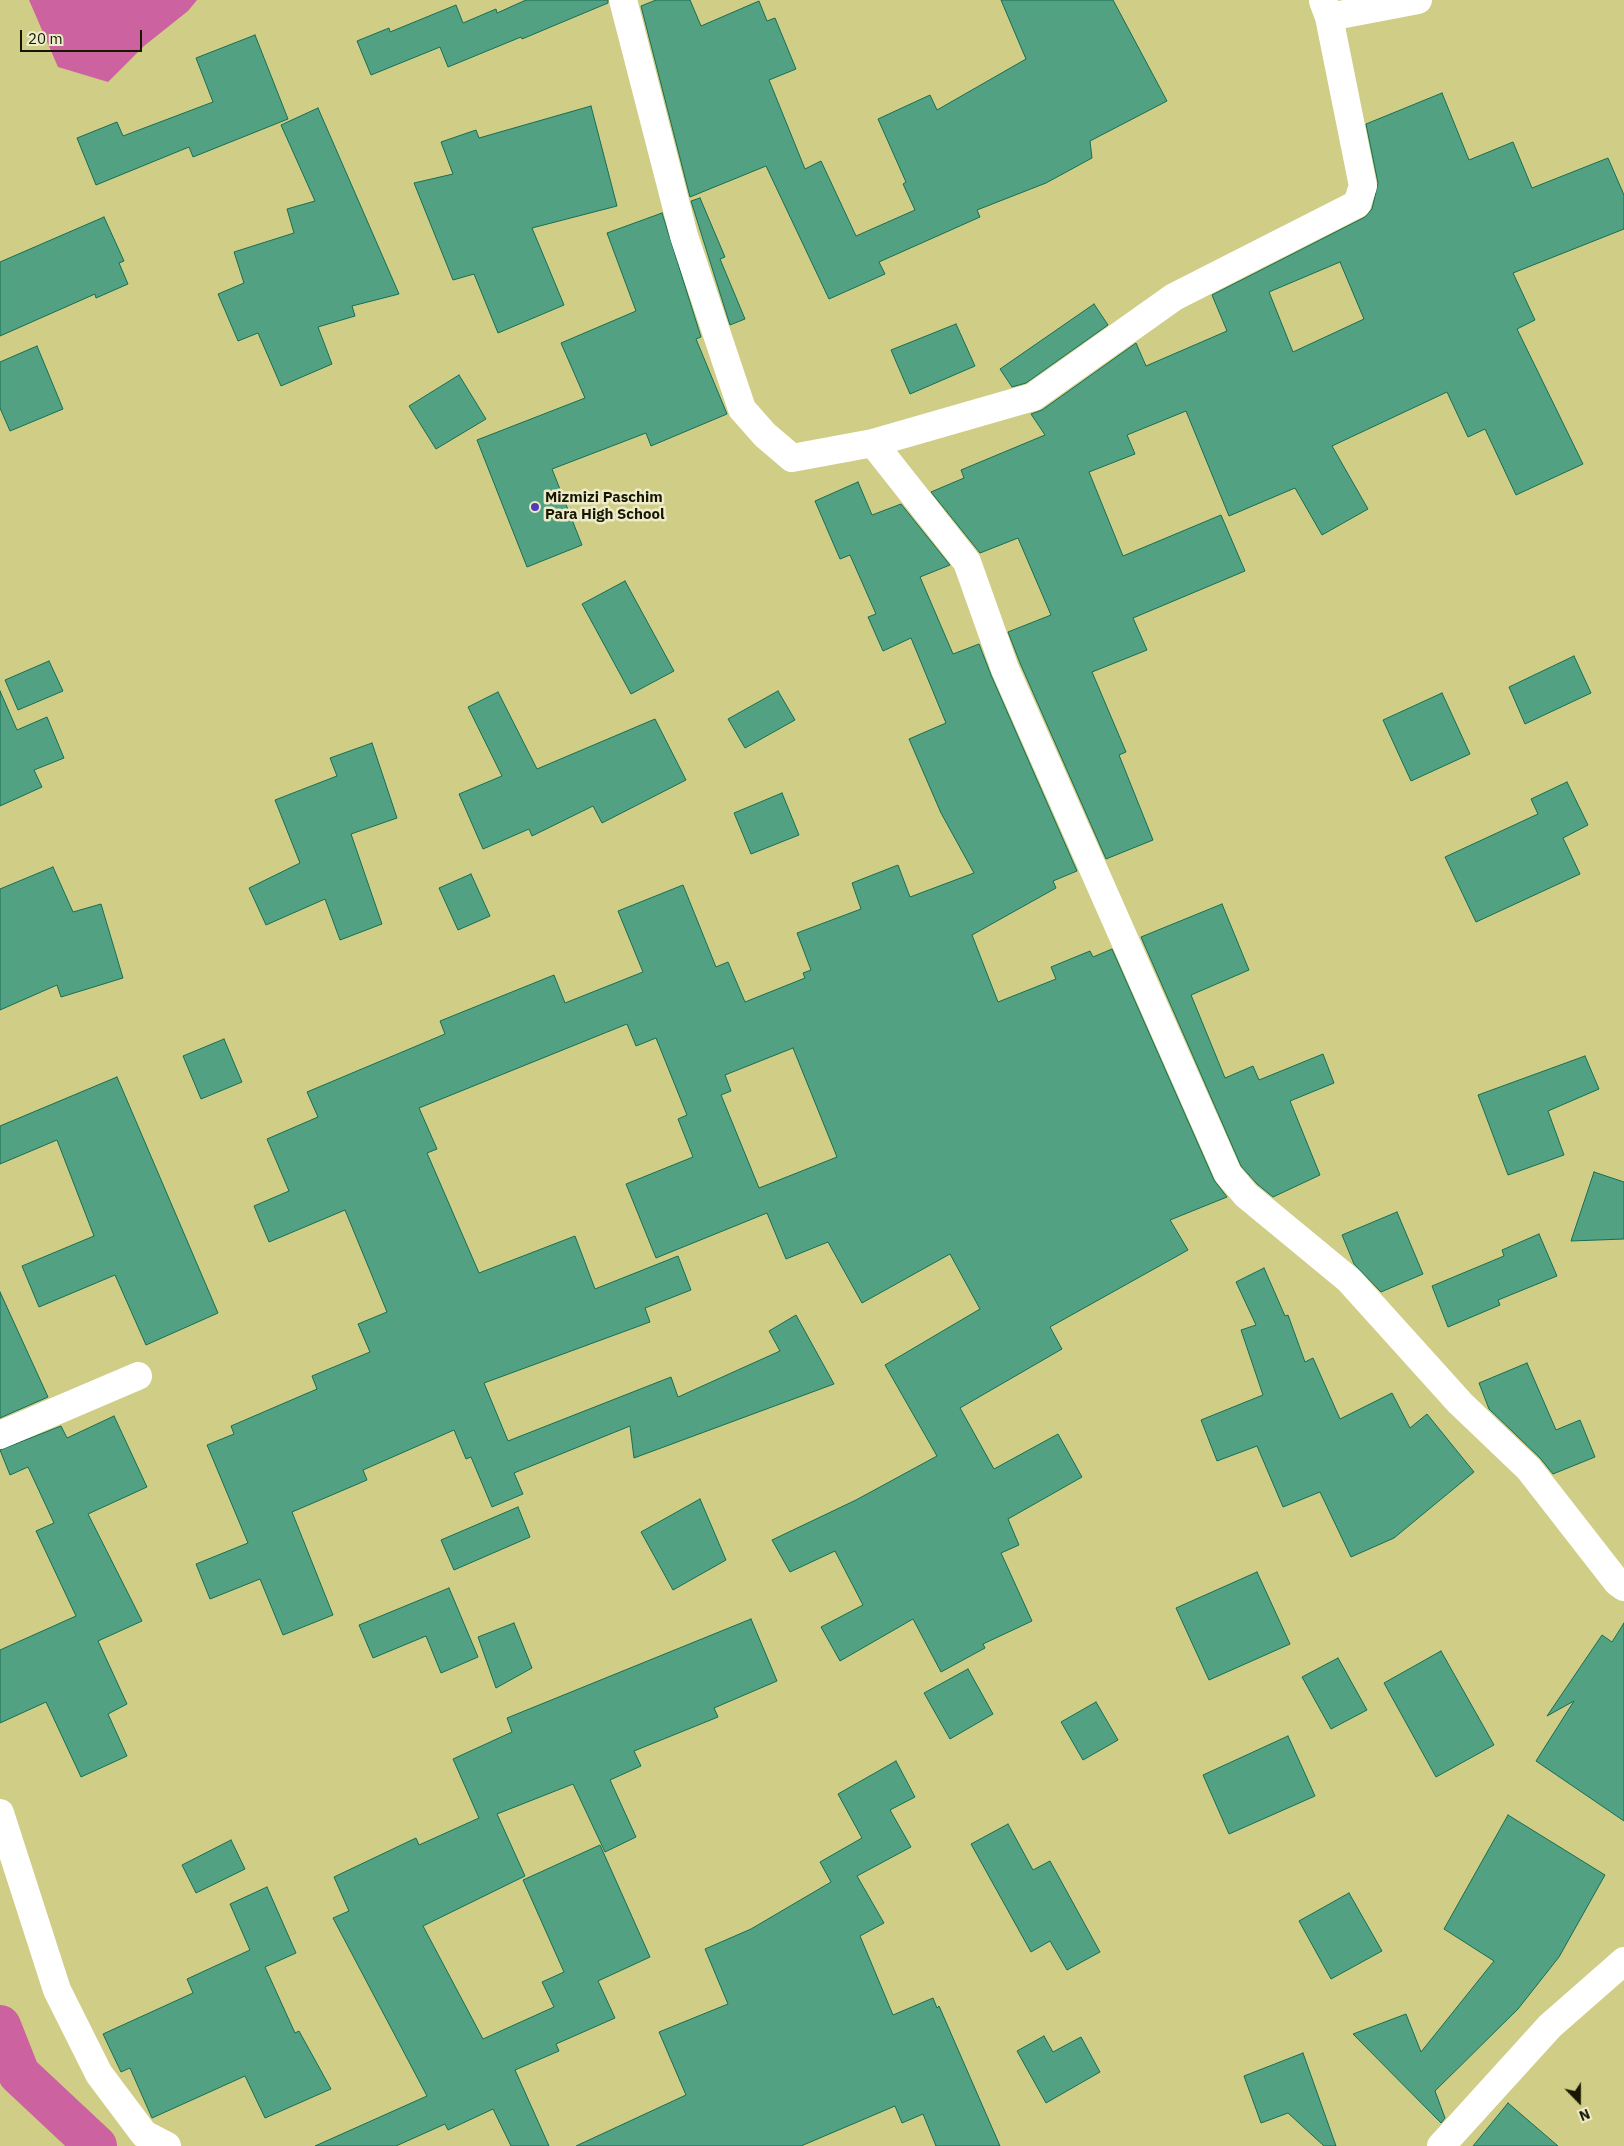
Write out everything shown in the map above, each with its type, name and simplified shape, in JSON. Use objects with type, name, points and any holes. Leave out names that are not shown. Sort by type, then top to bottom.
[{"type":"street","points":[[623,0],[684,236],[742,408],[766,436],[792,458],[873,443],[1032,397],[1174,297],[1357,204],[1363,186],[1326,9],[1418,0]]},
{"type":"street","points":[[873,443],[967,562],[1005,669],[1228,1174],[1246,1196],[1349,1280],[1460,1403],[1529,1469],[1617,1582],[1624,1586]]},
{"type":"street","points":[[0,1435],[138,1376]]},
{"type":"street","points":[[0,1813],[57,1990],[94,2066],[144,2134],[167,2146]]},
{"type":"street","points":[[1441,2146],[1550,2026],[1624,1961]]},
{"type":"shaded area","points":[[29,0],[197,0],[188,11],[144,46],[108,82],[58,67]]},
{"type":"building","points":[[526,0],[608,0],[608,3],[448,67],[440,47],[371,75],[357,41],[389,28],[390,32],[456,5],[463,23],[496,9],[497,13]]},
{"type":"building","points":[[656,0],[690,0],[701,26],[759,1],[767,21],[775,18],[796,69],[769,80],[805,169],[821,161],[856,236],[915,210],[903,184],[906,182],[878,119],[930,95],[937,110],[1026,59],[1001,0],[1113,0],[1167,101],[1090,141],[1092,158],[1046,183],[977,210],[980,217],[879,262],[885,274],[829,299],[766,166],[690,197],[641,6]]},
{"type":"building","points":[[255,35],[288,119],[193,157],[189,147],[96,185],[77,138],[117,122],[123,136],[213,102],[196,58]]},
{"type":"building","points":[[1442,93],[1469,160],[1513,142],[1532,188],[1608,158],[1624,195],[1624,229],[1513,273],[1535,320],[1517,329],[1583,464],[1516,495],[1485,429],[1468,437],[1447,392],[1332,446],[1368,509],[1322,535],[1295,488],[1229,516],[1186,411],[1127,435],[1135,454],[1089,472],[1123,556],[1221,515],[1245,571],[1133,618],[1147,650],[1092,672],[1126,752],[1119,755],[1153,840],[1106,859],[1008,632],[1051,615],[1018,538],[980,553],[931,492],[964,478],[961,470],[1045,435],[1031,414],[1042,410],[1136,343],[1146,366],[1227,331],[1212,295],[1365,217],[1372,209],[1378,183],[1366,124]],"holes":[[[1340,262],[1364,319],[1293,352],[1269,292]]]},
{"type":"building","points":[[591,106],[617,206],[532,228],[564,305],[498,333],[474,274],[453,280],[414,183],[453,174],[441,142],[476,130],[479,138]]},
{"type":"building","points":[[318,108],[399,294],[352,306],[355,316],[318,327],[332,364],[281,386],[258,333],[238,341],[218,294],[244,283],[234,252],[294,233],[287,209],[315,201],[281,125]]},
{"type":"building","points":[[700,198],[725,257],[720,259],[745,319],[730,325],[691,201]]},
{"type":"building","points":[[662,213],[701,337],[696,339],[727,414],[651,446],[646,433],[552,469],[582,545],[527,567],[477,440],[585,398],[561,343],[636,311],[607,233]]},
{"type":"building","points":[[104,217],[124,261],[119,263],[128,284],[96,298],[95,294],[0,336],[0,262]]},
{"type":"building","points":[[1094,304],[1108,325],[1026,383],[1012,387],[1000,369]]},
{"type":"building","points":[[956,324],[975,366],[910,394],[891,350]]},
{"type":"building","points":[[37,346],[63,409],[10,431],[0,408],[0,362]]},
{"type":"building","points":[[459,375],[486,419],[436,449],[409,406]]},
{"type":"building","points":[[858,482],[872,515],[901,504],[950,565],[920,577],[953,654],[979,644],[1077,871],[1053,881],[1056,888],[972,935],[998,1002],[1056,979],[1051,967],[1090,951],[1093,957],[1112,949],[1214,1180],[1227,1197],[1170,1220],[1188,1250],[1050,1327],[1062,1349],[960,1408],[994,1469],[1058,1434],[1082,1477],[1008,1519],[1019,1545],[1001,1553],[1032,1621],[983,1644],[985,1648],[941,1672],[913,1619],[840,1661],[821,1627],[863,1605],[835,1551],[790,1572],[772,1540],[856,1500],[937,1456],[885,1365],[980,1309],[950,1254],[862,1303],[828,1242],[786,1259],[767,1213],[656,1258],[626,1184],[693,1157],[678,1119],[687,1115],[656,1038],[636,1046],[627,1024],[419,1108],[437,1149],[427,1153],[479,1273],[575,1236],[595,1289],[678,1256],[691,1290],[645,1308],[650,1322],[484,1383],[508,1441],[671,1377],[678,1397],[780,1351],[769,1331],[796,1315],[834,1384],[634,1458],[630,1426],[514,1473],[523,1494],[492,1507],[471,1457],[466,1459],[454,1430],[363,1470],[367,1480],[292,1512],[333,1615],[283,1635],[260,1579],[210,1599],[196,1564],[248,1543],[207,1445],[234,1434],[231,1426],[317,1389],[312,1376],[370,1352],[358,1324],[387,1312],[345,1210],[269,1242],[254,1206],[289,1191],[267,1139],[318,1117],[307,1092],[445,1034],[440,1021],[554,975],[565,1003],[643,972],[618,911],[683,885],[716,967],[728,962],[745,1002],[805,978],[803,973],[811,970],[797,933],[861,909],[852,883],[898,865],[910,897],[974,873],[941,813],[909,739],[946,723],[911,638],[883,651],[868,617],[876,614],[850,555],[840,559],[815,501]],"holes":[[[793,1048],[837,1157],[759,1188],[721,1095],[731,1091],[725,1075]]]},
{"type":"building","points":[[625,581],[674,671],[631,694],[582,604]]},
{"type":"building","points":[[1574,656],[1591,693],[1525,724],[1509,687]]},
{"type":"building","points":[[49,661],[63,691],[18,710],[5,680]]},
{"type":"building","points":[[0,691],[17,730],[47,717],[64,758],[34,770],[42,787],[0,806]]},
{"type":"building","points":[[778,691],[795,720],[745,748],[728,719]]},
{"type":"building","points":[[498,692],[537,769],[655,719],[686,780],[602,823],[593,806],[532,836],[529,829],[483,849],[459,794],[502,776],[468,707]]},
{"type":"building","points":[[1442,693],[1470,754],[1411,781],[1383,720]]},
{"type":"building","points":[[372,743],[397,818],[351,834],[382,924],[340,940],[325,899],[266,925],[249,888],[300,863],[275,800],[337,776],[330,758]]},
{"type":"building","points":[[1567,782],[1588,825],[1563,838],[1580,874],[1476,922],[1445,857],[1538,814],[1531,799]]},
{"type":"building","points":[[782,793],[799,835],[751,854],[734,813]]},
{"type":"building","points":[[53,867],[73,912],[101,904],[123,978],[61,997],[57,985],[0,1010],[0,889]]},
{"type":"building","points":[[471,874],[490,916],[458,930],[439,888]]},
{"type":"building","points":[[1222,904],[1249,970],[1191,995],[1225,1078],[1253,1066],[1259,1080],[1323,1054],[1334,1083],[1290,1101],[1320,1175],[1273,1197],[1257,1184],[1241,1166],[1141,937]]},
{"type":"building","points":[[224,1039],[242,1082],[201,1099],[183,1056]]},
{"type":"building","points":[[1585,1056],[1599,1089],[1548,1111],[1564,1155],[1508,1175],[1478,1095]]},
{"type":"building","points":[[117,1077],[218,1313],[146,1345],[115,1275],[39,1307],[22,1266],[94,1236],[57,1140],[0,1164],[0,1126]]},
{"type":"building","points":[[1594,1172],[1624,1182],[1624,1239],[1571,1241]]},
{"type":"building","points":[[1397,1212],[1423,1274],[1381,1292],[1354,1264],[1342,1235]]},
{"type":"building","points":[[1539,1234],[1557,1276],[1498,1300],[1500,1305],[1448,1327],[1432,1286],[1504,1256],[1502,1250]]},
{"type":"building","points":[[1264,1268],[1285,1316],[1288,1315],[1305,1362],[1313,1358],[1340,1419],[1392,1393],[1410,1428],[1427,1414],[1474,1472],[1394,1538],[1351,1557],[1320,1492],[1283,1507],[1257,1446],[1217,1461],[1201,1420],[1263,1395],[1241,1330],[1256,1325],[1236,1282]]},
{"type":"building","points":[[0,1292],[48,1397],[0,1418]]},
{"type":"building","points":[[1527,1363],[1556,1430],[1580,1420],[1595,1457],[1553,1474],[1540,1458],[1489,1409],[1479,1383]]},
{"type":"building","points":[[114,1416],[147,1487],[88,1514],[142,1621],[98,1641],[127,1704],[108,1714],[127,1756],[81,1777],[46,1702],[0,1723],[0,1650],[76,1616],[36,1531],[54,1523],[28,1467],[10,1475],[0,1450],[61,1426],[67,1438]]},
{"type":"building","points":[[700,1499],[726,1560],[673,1590],[641,1532]]},
{"type":"building","points":[[518,1507],[530,1537],[454,1570],[441,1540]]},
{"type":"building","points":[[1257,1572],[1290,1644],[1209,1680],[1176,1608]]},
{"type":"building","points":[[449,1588],[478,1657],[441,1673],[426,1636],[373,1658],[359,1625]]},
{"type":"building","points":[[751,1619],[777,1681],[714,1708],[718,1717],[634,1751],[641,1766],[610,1780],[636,1837],[605,1852],[573,1784],[497,1814],[525,1876],[423,1926],[483,2039],[554,2007],[542,1982],[564,1972],[523,1880],[600,1845],[650,1957],[598,1981],[615,2018],[556,2044],[559,2051],[515,2070],[549,2146],[511,2146],[493,2109],[448,2130],[445,2124],[396,2146],[315,2146],[427,2096],[333,1918],[349,1911],[334,1877],[416,1838],[419,1845],[479,1818],[453,1759],[512,1732],[507,1718]]},
{"type":"building","points":[[514,1623],[532,1668],[496,1688],[478,1637]]},
{"type":"building","points":[[1624,1623],[1624,1821],[1536,1761],[1574,1701],[1547,1716],[1602,1635],[1612,1642]]},
{"type":"building","points":[[1441,1651],[1494,1745],[1436,1777],[1384,1683]]},
{"type":"building","points":[[1338,1658],[1367,1710],[1331,1729],[1302,1677]]},
{"type":"building","points":[[968,1669],[993,1714],[950,1739],[924,1693]]},
{"type":"building","points":[[1096,1702],[1118,1740],[1083,1760],[1061,1722]]},
{"type":"building","points":[[1288,1736],[1315,1796],[1229,1834],[1203,1775]]},
{"type":"building","points":[[896,1761],[915,1797],[890,1810],[911,1847],[857,1876],[884,1923],[860,1936],[893,2015],[933,1998],[937,2008],[939,2006],[1000,2146],[936,2146],[923,2114],[902,2123],[895,2106],[801,2146],[576,2146],[686,2095],[659,2032],[728,2004],[705,1949],[751,1929],[831,1882],[820,1862],[862,1838],[838,1794]]},
{"type":"building","points":[[1508,1815],[1605,1875],[1559,1957],[1518,2009],[1435,2091],[1445,2118],[1441,2123],[1353,2034],[1406,2014],[1421,2052],[1494,1961],[1444,1929]]},
{"type":"building","points":[[1008,1824],[1033,1870],[1050,1861],[1100,1952],[1067,1970],[1050,1941],[1031,1952],[971,1844]]},
{"type":"building","points":[[231,1840],[245,1869],[196,1893],[182,1865]]},
{"type":"building","points":[[267,1887],[296,1953],[265,1967],[295,2033],[299,2031],[331,2089],[265,2118],[245,2076],[152,2118],[130,2068],[121,2072],[103,2034],[193,1993],[187,1979],[250,1950],[230,1904]]},
{"type":"building","points":[[1349,1893],[1382,1951],[1331,1979],[1299,1921]]},
{"type":"building","points":[[1044,2036],[1053,2052],[1081,2037],[1100,2072],[1046,2103],[1017,2051]]},
{"type":"building","points":[[1303,2053],[1336,2146],[1324,2146],[1288,2113],[1261,2123],[1244,2076]]},
{"type":"building","points":[[1508,2103],[1558,2146],[1473,2146]]},
{"type":"waterway","points":[[0,2026],[19,2074],[96,2146]]},
{"type":"place","name":"Mizmizi Paschim Para High School","points":[[535,507]]}]
